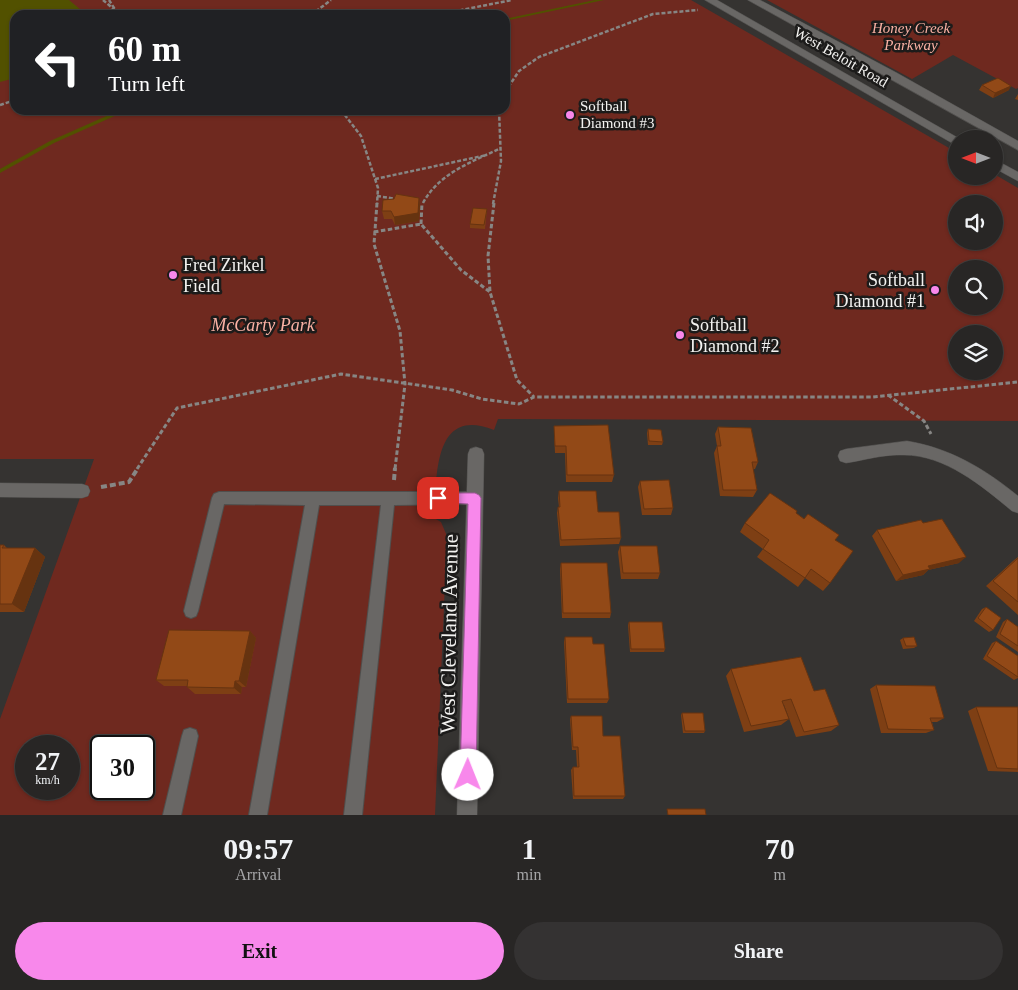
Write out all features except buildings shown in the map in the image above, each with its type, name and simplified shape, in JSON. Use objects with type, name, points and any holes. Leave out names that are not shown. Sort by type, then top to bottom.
[{"type":"main road","name":"West Beloit Road","points":[[710,0],[948,136]]},
{"type":"main road","name":"West Beloit Road","points":[[753,0],[893,75],[1018,146]]},
{"type":"main road","points":[[1003,168],[1018,177]]},
{"type":"main road","points":[[846,456],[906,448],[943,456],[992,484],[1018,506]]},
{"type":"main road","name":"West Cleveland Avenue","points":[[467,815],[476,454]]},
{"type":"main road","points":[[0,490],[82,490]]},
{"type":"lane","points":[[191,611],[219,498],[475,498]]},
{"type":"lane","points":[[258,815],[313,499]]},
{"type":"lane","points":[[353,815],[388,499]]},
{"type":"lane","points":[[172,815],[190,736]]},
{"type":"path","points":[[103,0],[115,10]]},
{"type":"path","points":[[318,10],[331,0]]},
{"type":"path","points":[[461,10],[512,0]]},
{"type":"path","points":[[510,84],[519,71],[539,57],[653,14],[703,9]]},
{"type":"path","points":[[345,115],[360,136],[378,188],[374,244],[400,331],[405,384],[394,478],[388,499]]},
{"type":"path","points":[[499,115],[501,162],[491,218],[488,256],[490,292],[517,380],[534,398]]},
{"type":"path","points":[[490,292],[478,285],[458,268],[421,224],[423,203],[426,195],[435,186],[458,169],[501,148]]},
{"type":"path","points":[[375,179],[487,155]]},
{"type":"path","points":[[377,196],[405,200]]},
{"type":"path","points":[[414,202],[423,203]]},
{"type":"path","points":[[374,232],[421,224]]},
{"type":"path","points":[[82,490],[129,482],[177,408],[341,374],[452,390],[482,399],[519,404],[534,398],[888,395],[1018,382]]},
{"type":"path","points":[[888,395],[924,421],[943,456]]},
{"type":"green space","name":"McCarty Park","points":[[0,0],[691,0],[948,147],[948,185],[1003,185],[1003,179],[1018,188],[1018,421],[498,419],[494,430],[474,425],[459,428],[449,437],[442,450],[438,466],[434,518],[441,522],[447,536],[435,815],[0,815],[0,719],[94,459],[0,459]]},
{"type":"green space","name":"Honey Creek Parkway","points":[[767,0],[1018,0],[1018,88],[1016,89],[953,55],[912,79]]},
{"type":"shaded area","points":[[0,0],[69,0],[81,10],[10,10],[10,79],[0,82]]},
{"type":"waterway","points":[[510,19],[602,0]]},
{"type":"waterway","points":[[0,171],[52,142],[114,115]]},
{"type":"place","name":"Softball Diamond #3","points":[[570,115]]},
{"type":"place","name":"Fred Zirkel Field","points":[[173,275]]},
{"type":"place","name":"Softball Diamond #1","points":[[935,290]]},
{"type":"place","name":"Softball Diamond #2","points":[[680,335]]},
{"type":"route","points":[[438,498],[475,498],[468,775]]}]
